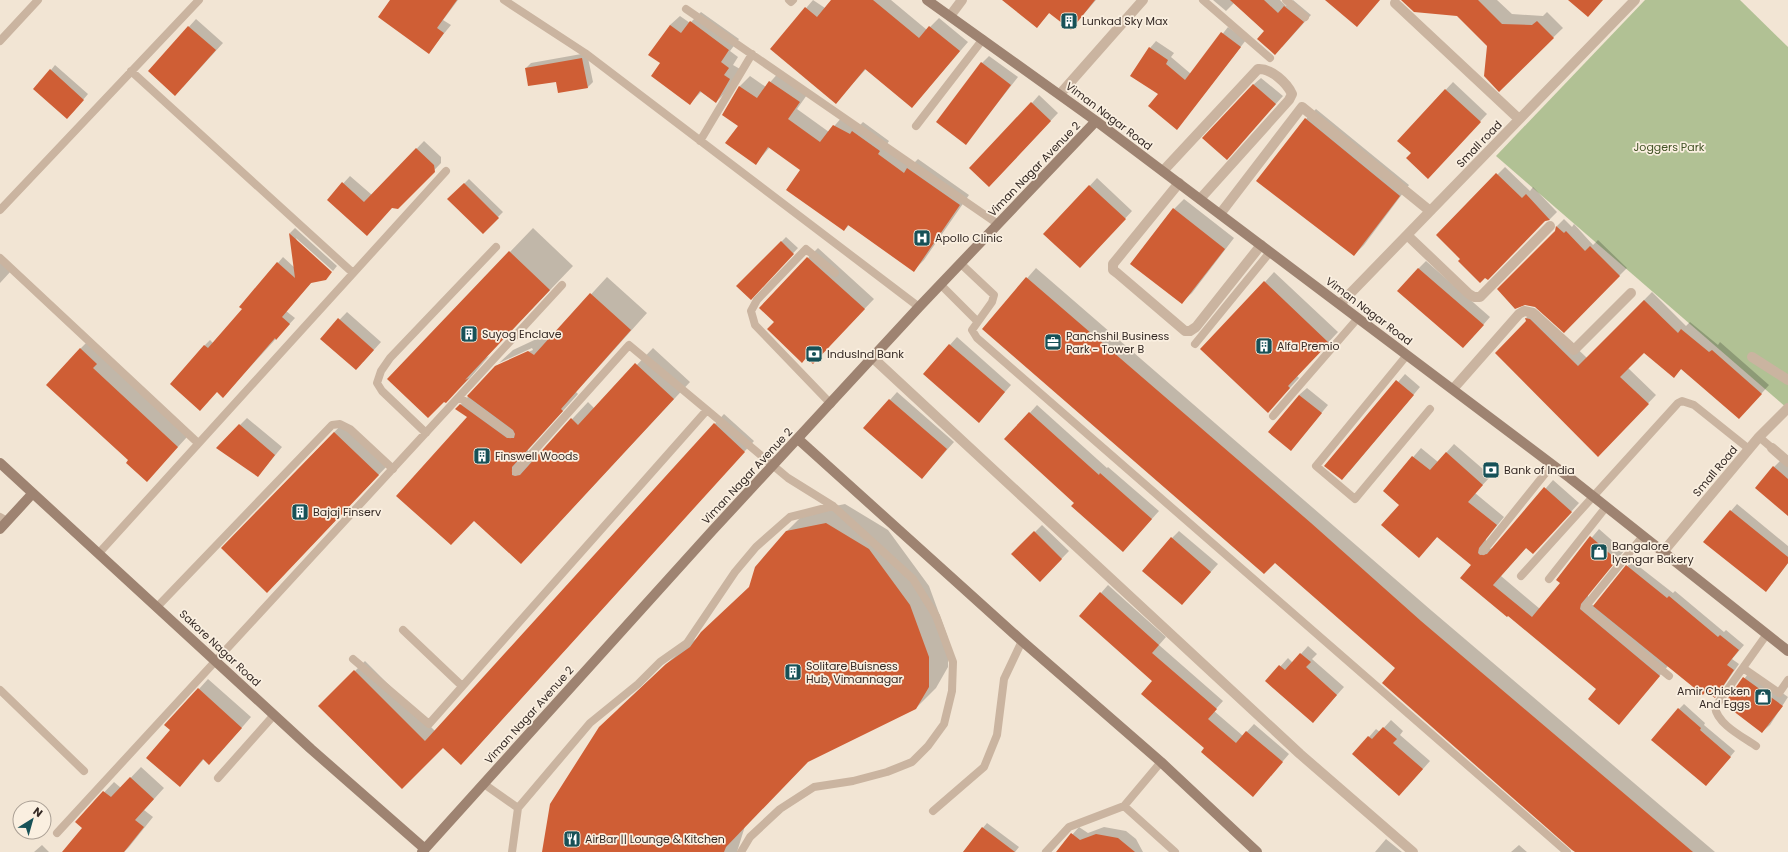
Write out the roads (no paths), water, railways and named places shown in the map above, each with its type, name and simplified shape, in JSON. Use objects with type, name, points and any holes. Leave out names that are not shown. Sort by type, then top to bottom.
[{"type":"street","name":"Viman Nagar Road","points":[[927,0],[1060,94],[1453,389],[1552,464],[1788,651]]},
{"type":"street","points":[[950,16],[962,0]]},
{"type":"street","points":[[1060,94],[1143,0]]},
{"type":"street","name":"Small road","points":[[1340,304],[1632,1]]},
{"type":"street","points":[[1395,3],[1519,119]]},
{"type":"street","points":[[1163,171],[1258,69],[1264,68],[1271,72],[1289,89],[1292,94],[1289,100],[1200,199]]},
{"type":"street","points":[[1220,214],[1302,107],[1430,211]]},
{"type":"street","name":"Viman Nagar Avenue 2","points":[[423,851],[940,284],[1096,121]]},
{"type":"street","points":[[1179,184],[1113,264],[1113,270],[1185,331],[1190,332],[1196,327],[1261,245]]},
{"type":"street","points":[[1406,235],[1469,294],[1474,297],[1480,297],[1550,226]]},
{"type":"street","points":[[1453,389],[1519,314],[1524,311],[1533,313],[1574,350],[1632,293]]},
{"type":"street","points":[[1752,357],[1788,380]]},
{"type":"street","points":[[873,358],[1300,754],[1413,852]]},
{"type":"street","name":"Small Road","points":[[1663,552],[1749,449],[1788,408]]},
{"type":"street","points":[[798,439],[1022,641],[1161,762],[1257,852]]},
{"type":"street","points":[[1772,448],[1788,462]]},
{"type":"street","name":"Sakore Nagar Road","points":[[0,463],[32,494],[99,552],[423,851]]},
{"type":"street","points":[[0,529],[4,519],[32,494]]},
{"type":"lane","points":[[0,41],[38,0]]},
{"type":"lane","points":[[0,210],[199,0]]},
{"type":"lane","points":[[504,0],[585,53],[919,307]]},
{"type":"lane","points":[[789,0],[791,2],[793,0]]},
{"type":"lane","points":[[1203,0],[1270,58]]},
{"type":"lane","points":[[1286,0],[1305,17]]},
{"type":"lane","points":[[686,9],[998,224]]},
{"type":"lane","points":[[916,126],[983,39]]},
{"type":"lane","points":[[700,141],[752,54]]},
{"type":"lane","points":[[131,72],[353,273]]},
{"type":"lane","points":[[99,552],[446,171]]},
{"type":"lane","points":[[426,433],[382,391],[378,383],[380,371],[390,358],[496,246]]},
{"type":"lane","points":[[831,404],[755,325],[751,311],[757,300],[806,249],[835,273]]},
{"type":"lane","points":[[1195,344],[1270,252]]},
{"type":"lane","points":[[0,258],[198,443]]},
{"type":"lane","points":[[960,263],[994,295],[992,302],[972,330],[977,338],[1567,852]]},
{"type":"lane","points":[[940,284],[977,321]]},
{"type":"lane","points":[[57,833],[562,285]]},
{"type":"lane","points":[[1273,416],[1358,318]]},
{"type":"lane","points":[[516,472],[629,345],[788,478],[833,506],[913,579],[936,616],[953,662],[952,690],[944,724],[928,746],[912,762],[887,772],[853,781],[814,787],[780,810],[750,837],[741,852]]},
{"type":"lane","points":[[1407,355],[1316,466],[1355,499],[1430,409]]},
{"type":"lane","points":[[459,397],[510,434]]},
{"type":"lane","points":[[1520,576],[1673,407],[1682,401],[1694,405],[1749,449]]},
{"type":"lane","points":[[353,658],[429,724],[707,410]]},
{"type":"lane","points":[[157,607],[332,425],[340,424],[350,429],[393,469]]},
{"type":"lane","points":[[1760,437],[1772,448]]},
{"type":"lane","points":[[1483,551],[1552,464]]},
{"type":"lane","points":[[512,852],[518,808],[590,723],[638,684],[660,662],[687,643],[735,572],[756,548],[790,517],[833,506]]},
{"type":"lane","points":[[1549,579],[1606,507]]},
{"type":"lane","points":[[1643,536],[1585,607],[1669,676]]},
{"type":"lane","points":[[403,630],[462,686]]},
{"type":"lane","points":[[1756,746],[1722,721],[1716,713],[1715,707],[1767,634]]},
{"type":"lane","points":[[933,811],[984,767],[997,736],[1004,679],[1022,641]]},
{"type":"lane","points":[[1743,668],[1779,693],[1788,680]]},
{"type":"lane","points":[[0,690],[84,771]]},
{"type":"lane","points":[[218,778],[274,715]]},
{"type":"lane","points":[[1046,852],[1069,827],[1124,806],[1161,762]]},
{"type":"lane","points":[[484,784],[518,808]]},
{"type":"lane","points":[[1124,806],[1175,852]]},
{"type":"place","name":"Lunkad Sky Max","points":[[1069,21]]},
{"type":"place","name":"Apollo Clinic","points":[[922,238]]},
{"type":"place","name":"Suyog Enclave","points":[[469,334]]},
{"type":"place","name":"Panchshil Business Park - Tower B","points":[[1053,342]]},
{"type":"place","name":"Alfa Premio","points":[[1264,346]]},
{"type":"place","name":"IndusInd Bank","points":[[814,354]]},
{"type":"place","name":"Finswell Woods","points":[[482,456]]},
{"type":"place","name":"Bank of India","points":[[1491,470]]},
{"type":"place","name":"Bajaj Finserv","points":[[300,512]]},
{"type":"place","name":"Bangalore Iyengar Bakery","points":[[1599,552]]},
{"type":"place","name":"Solitare Buisness Hub, Vimannagar","points":[[793,672]]},
{"type":"place","name":"Amir Chicken And Eggs","points":[[1763,697]]},
{"type":"place","name":"AirBar || Lounge & Kitchen","points":[[572,839]]},
{"type":"park label","name":"Joggers Park","points":[[1669,147]]}]
